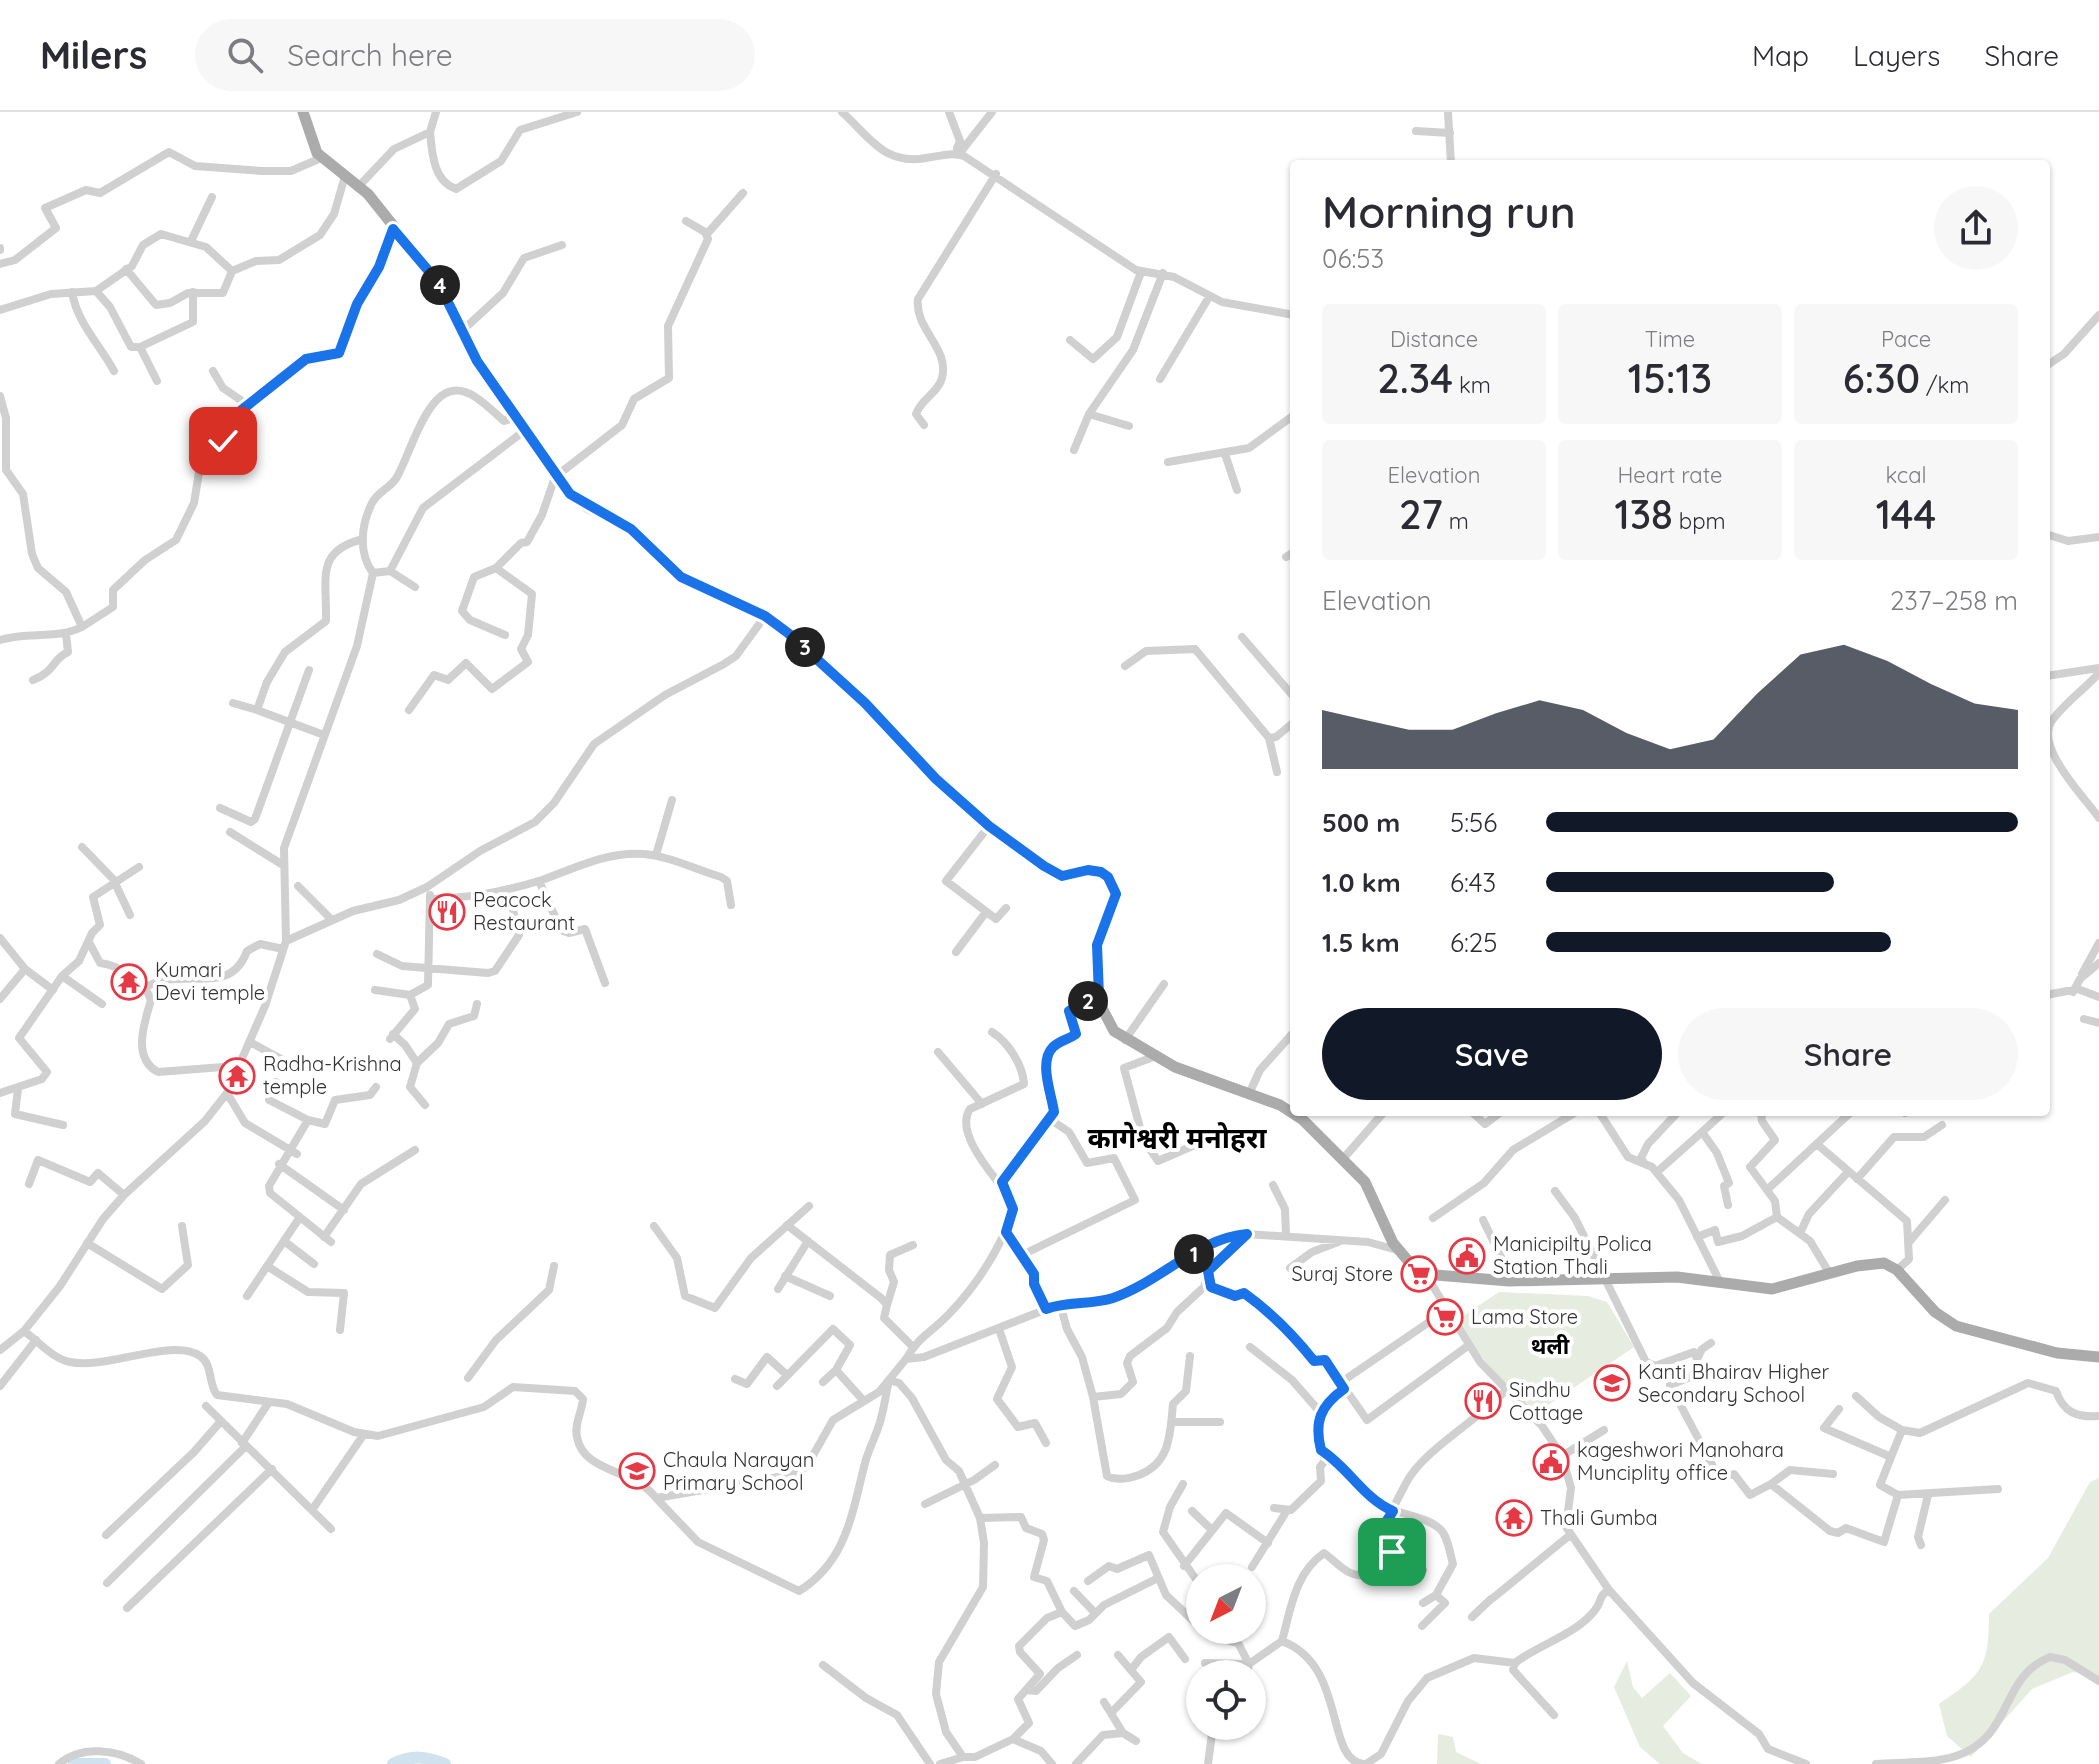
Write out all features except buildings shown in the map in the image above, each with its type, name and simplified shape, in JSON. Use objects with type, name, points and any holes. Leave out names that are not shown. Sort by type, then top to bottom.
[{"type":"main road","points":[[303,112],[312,143],[321,158],[359,186],[438,282],[477,361],[555,477],[577,500],[631,529],[681,577],[765,616],[827,666],[936,779],[989,826],[1062,876],[1094,870],[1108,877],[1116,894],[1097,945],[1099,996],[1107,1020],[1125,1040],[1153,1057],[1290,1112]]},
{"type":"main road","points":[[1297,1116],[1371,1190],[1397,1250],[1424,1272],[1509,1281],[1677,1277],[1772,1289],[1878,1262],[1897,1270],[1935,1312],[1956,1326],[2057,1353],[2099,1357]]},
{"type":"street","points":[[436,112],[430,132],[432,155],[442,181],[456,189],[501,161],[520,130],[577,112]]},
{"type":"street","points":[[842,112],[873,146],[898,158],[911,160],[957,153],[996,174],[1141,272],[1163,273],[1184,281],[1209,297],[1290,314]]},
{"type":"street","points":[[949,112],[960,141],[957,153]]},
{"type":"street","points":[[957,153],[992,112]]},
{"type":"street","points":[[1448,112],[1451,160]]},
{"type":"street","points":[[1416,131],[1450,133]]},
{"type":"street","points":[[359,186],[387,154],[430,132]]},
{"type":"street","points":[[0,264],[15,260],[56,228],[45,208],[86,190],[100,193],[169,152],[195,166],[262,171],[291,171],[321,158]]},
{"type":"street","points":[[924,425],[916,414],[939,386],[944,366],[933,339],[921,321],[918,299],[996,174]]},
{"type":"street","points":[[126,269],[156,305],[193,292],[223,293],[232,271],[256,261],[279,260],[320,235],[331,220],[345,176]]},
{"type":"street","points":[[505,635],[470,620],[462,611],[469,582],[481,573],[496,568],[521,543],[527,542],[535,530],[555,477],[622,425],[634,399],[669,378],[668,326],[707,244],[707,234],[743,193]]},
{"type":"street","points":[[191,241],[212,197]]},
{"type":"street","points":[[686,221],[707,234]]},
{"type":"street","points":[[0,640],[23,633],[66,634],[82,627],[113,607],[113,590],[145,560],[172,546],[194,503],[201,460],[223,441],[234,416],[310,356],[339,353],[357,304],[379,267],[393,229]]},
{"type":"street","points":[[0,312],[31,298],[96,291],[126,269],[154,237],[168,234],[206,247],[232,271]]},
{"type":"street","points":[[463,330],[503,293],[524,258],[562,245]]},
{"type":"street","points":[[1070,340],[1093,359],[1114,341],[1141,272]]},
{"type":"street","points":[[1074,450],[1089,414],[1133,350],[1163,273]]},
{"type":"street","points":[[96,291],[110,307],[131,347],[140,347],[193,322],[193,292]]},
{"type":"street","points":[[72,292],[74,305],[114,371]]},
{"type":"street","points":[[1160,379],[1209,297]]},
{"type":"street","points":[[2050,363],[2064,354],[2099,315]]},
{"type":"street","points":[[140,347],[157,381]]},
{"type":"street","points":[[213,371],[223,388],[248,405]]},
{"type":"street","points":[[0,1350],[24,1331],[60,1286],[87,1243],[124,1195],[205,1121],[227,1093],[236,1066],[250,1042],[284,945],[284,848],[357,646],[373,573],[363,560],[363,539],[372,502],[397,477],[425,416],[435,401],[449,391],[461,391],[504,421],[516,417]]},
{"type":"street","points":[[0,396],[6,418],[6,470],[23,494],[32,554],[38,568],[66,592],[82,627]]},
{"type":"street","points":[[1089,414],[1129,426]]},
{"type":"street","points":[[1168,462],[1249,448],[1290,418]]},
{"type":"street","points":[[390,571],[423,508],[524,431]]},
{"type":"street","points":[[1225,454],[1237,490]]},
{"type":"street","points":[[2050,535],[2068,541],[2099,537]]},
{"type":"street","points":[[257,710],[267,682],[285,652],[326,621],[327,564],[332,551],[342,544],[363,539]]},
{"type":"street","points":[[409,710],[434,675],[448,680],[466,663],[492,689],[528,662],[521,649],[528,635],[532,594],[496,568]]},
{"type":"street","points":[[373,573],[390,571],[415,587]]},
{"type":"street","points":[[145,988],[168,978],[215,978],[231,974],[241,966],[247,951],[260,944],[284,945],[332,920],[399,900],[427,887],[480,851],[535,822],[554,803],[594,744],[665,695],[736,656],[765,616]]},
{"type":"street","points":[[33,680],[49,674],[60,656],[68,652],[66,634]]},
{"type":"street","points":[[1242,637],[1290,692]]},
{"type":"street","points":[[1125,666],[1146,651],[1195,649],[1269,738],[1277,772]]},
{"type":"street","points":[[220,808],[251,822],[255,819],[309,670]]},
{"type":"street","points":[[2050,676],[2099,670]]},
{"type":"street","points":[[2050,725],[2099,670]]},
{"type":"street","points":[[233,703],[324,735]]},
{"type":"street","points":[[1269,738],[1290,725]]},
{"type":"street","points":[[2050,745],[2071,787],[2099,818]]},
{"type":"street","points":[[656,855],[672,800]]},
{"type":"street","points":[[989,826],[946,881],[997,919],[1006,908]]},
{"type":"street","points":[[230,832],[283,865]]},
{"type":"street","points":[[82,847],[115,883],[130,915]]},
{"type":"street","points":[[432,899],[459,898],[508,889],[609,856],[656,855],[727,881],[731,905]]},
{"type":"street","points":[[0,1093],[42,1079],[47,1072],[19,1038],[62,976],[79,961],[100,925],[93,897],[139,867]]},
{"type":"street","points":[[539,881],[561,930],[569,933],[585,929],[605,983]]},
{"type":"street","points":[[298,886],[332,920]]},
{"type":"street","points":[[375,990],[410,995],[428,986],[426,969],[432,899],[427,887]]},
{"type":"street","points":[[377,954],[402,966],[495,971],[519,935],[508,889]]},
{"type":"street","points":[[956,952],[986,912]]},
{"type":"street","points":[[0,938],[25,969],[53,990]]},
{"type":"street","points":[[89,942],[100,963],[110,964],[145,988],[151,1000],[143,1020],[142,1035],[145,1056],[152,1068],[158,1072],[236,1066]]},
{"type":"street","points":[[2073,993],[2099,943]]},
{"type":"street","points":[[2080,979],[2099,963]]},
{"type":"street","points":[[0,999],[25,969]]},
{"type":"street","points":[[62,976],[102,1004]]},
{"type":"street","points":[[1125,1040],[1164,984]]},
{"type":"street","points":[[2050,995],[2073,993],[2078,989],[2099,997]]},
{"type":"street","points":[[410,995],[415,1009],[391,1036],[405,1045],[417,1063]]},
{"type":"street","points":[[1002,1187],[1021,1153],[1051,1120],[1054,1112],[1048,1085],[1048,1055],[1057,1044],[1076,1034],[1069,1011],[1099,996]]},
{"type":"street","points":[[425,1105],[410,1087],[417,1063],[438,1043],[449,1024],[474,1016],[477,1004]]},
{"type":"street","points":[[2084,1019],[2099,1023]]},
{"type":"street","points":[[656,1498],[795,1474],[807,1466],[833,1420],[879,1392],[906,1359],[911,1345],[950,1313],[993,1259],[1013,1209],[969,1136],[967,1113],[1020,1087],[1024,1080],[1008,1047],[992,1032]]},
{"type":"street","points":[[1249,1094],[1260,1070],[1290,1036]]},
{"type":"street","points":[[250,1042],[292,1065]]},
{"type":"street","points":[[938,1052],[982,1104]]},
{"type":"street","points":[[1153,1057],[1124,1068],[1143,1139],[1158,1161],[1197,1144]]},
{"type":"street","points":[[276,1082],[269,1100],[308,1120],[325,1124],[335,1100],[370,1095],[376,1087]]},
{"type":"street","points":[[18,1089],[15,1114],[63,1125]]},
{"type":"street","points":[[227,1093],[245,1123],[294,1151]]},
{"type":"street","points":[[1342,1160],[1380,1116]]},
{"type":"street","points":[[1476,1116],[1485,1124],[1496,1116]]},
{"type":"street","points":[[1433,1218],[1484,1183],[1513,1150],[1568,1116]]},
{"type":"street","points":[[1602,1116],[1628,1157],[1640,1165],[1644,1163]]},
{"type":"street","points":[[1674,1116],[1648,1144],[1641,1158],[1657,1172],[1679,1200],[1720,1282]]},
{"type":"street","points":[[1657,1172],[1720,1116]]},
{"type":"street","points":[[1763,1116],[1775,1140],[1750,1167],[1777,1204],[1777,1217]]},
{"type":"street","points":[[1768,1189],[1818,1145],[1842,1116]]},
{"type":"street","points":[[308,1120],[294,1151],[279,1164],[269,1189],[328,1239],[361,1184],[415,1150]]},
{"type":"street","points":[[1022,1255],[1135,1200],[1114,1158],[1087,1163],[1069,1132],[1051,1120]]},
{"type":"street","points":[[1857,1179],[1894,1137],[1924,1137],[1942,1125]]},
{"type":"street","points":[[1702,1132],[1717,1153],[1729,1183],[1724,1186],[1728,1205]]},
{"type":"street","points":[[1818,1145],[1907,1221],[1909,1259],[1897,1270]]},
{"type":"street","points":[[29,1184],[38,1160],[90,1182],[98,1173],[124,1195]]},
{"type":"street","points":[[279,1164],[344,1210]]},
{"type":"street","points":[[1801,1231],[1809,1214],[1848,1172]]},
{"type":"street","points":[[1273,1185],[1285,1209],[1286,1236]]},
{"type":"street","points":[[1555,1191],[1575,1218],[1646,1362],[1655,1366],[1694,1352],[1697,1359]]},
{"type":"street","points":[[1910,1241],[1945,1200]]},
{"type":"street","points":[[654,1226],[677,1258],[685,1296],[715,1308],[751,1258],[809,1206]]},
{"type":"street","points":[[247,1296],[300,1217]]},
{"type":"street","points":[[1697,1237],[1715,1230],[1718,1242],[1742,1236],[1777,1217]]},
{"type":"street","points":[[1777,1217],[1810,1241],[1830,1274]]},
{"type":"street","points":[[1483,1220],[1506,1267],[1509,1281]]},
{"type":"street","points":[[787,1225],[842,1265],[887,1305]]},
{"type":"street","points":[[87,1243],[162,1289],[188,1265],[182,1226]]},
{"type":"street","points":[[1006,1232],[1034,1274],[1034,1284],[1046,1309]]},
{"type":"street","points":[[1093,1397],[1111,1397],[1129,1390],[1133,1382],[1127,1363],[1130,1356],[1167,1328],[1208,1280],[1211,1266],[1247,1234]]},
{"type":"street","points":[[906,1359],[924,1357],[1060,1304],[1112,1298],[1148,1282],[1229,1235],[1368,1242],[1397,1250]]},
{"type":"street","points":[[284,1241],[314,1264]]},
{"type":"street","points":[[778,1289],[808,1241]]},
{"type":"street","points":[[1290,1268],[1312,1252],[1339,1242]]},
{"type":"street","points":[[911,1345],[884,1318],[894,1282],[889,1270],[890,1255],[913,1245]]},
{"type":"street","points":[[267,1266],[308,1292],[344,1293],[340,1330]]},
{"type":"street","points":[[468,1378],[496,1340],[549,1290],[554,1266]]},
{"type":"street","points":[[1424,1272],[1469,1345],[1506,1390],[1542,1426],[1562,1456],[1571,1488],[1565,1522],[1570,1535],[1609,1590],[1693,1683],[1759,1734],[1768,1749],[1806,1764]]},
{"type":"street","points":[[785,1276],[830,1296]]},
{"type":"street","points":[[1208,1280],[1211,1287],[1235,1296],[1244,1293],[1277,1325],[1290,1332],[1314,1361],[1325,1360],[1367,1420],[1469,1345]]},
{"type":"street","points":[[1060,1304],[1093,1397],[1105,1472],[1110,1479],[1129,1478],[1152,1468],[1165,1451],[1173,1422],[1173,1404],[1186,1391],[1190,1356]]},
{"type":"street","points":[[1423,1603],[1436,1595],[1453,1564],[1447,1538],[1429,1522],[1393,1511],[1368,1496],[1346,1468],[1321,1450],[1318,1438],[1320,1412],[1342,1386],[1448,1309]]},
{"type":"street","points":[[777,1386],[833,1329],[850,1343],[836,1370],[823,1382]]},
{"type":"street","points":[[999,1329],[1012,1367],[997,1399],[1018,1427],[1034,1421],[1046,1443]]},
{"type":"street","points":[[24,1331],[57,1358],[77,1363],[122,1360],[153,1352],[196,1354],[207,1362],[217,1395],[295,1407],[364,1434],[387,1435],[431,1424],[490,1404],[513,1387],[575,1391],[583,1399],[576,1435],[584,1454],[616,1474],[641,1482],[698,1542],[799,1591],[828,1565],[845,1540],[866,1459],[886,1405],[889,1380]]},
{"type":"street","points":[[0,1386],[36,1340]]},
{"type":"street","points":[[1711,1343],[1697,1359],[1693,1376],[1670,1385],[1719,1478],[1734,1474],[1750,1495],[1790,1470],[1833,1474]]},
{"type":"street","points":[[1250,1347],[1292,1380],[1320,1412]]},
{"type":"street","points":[[735,1379],[747,1384],[767,1357],[787,1375]]},
{"type":"street","points":[[836,1370],[863,1400]]},
{"type":"street","points":[[889,1380],[906,1390],[946,1460],[959,1471],[980,1518],[984,1543],[983,1587],[939,1662],[936,1694],[946,1732],[963,1757]]},
{"type":"street","points":[[1856,1396],[1902,1430],[1920,1433],[2028,1383],[2056,1391],[2060,1402],[2069,1411],[2082,1417],[2099,1416]]},
{"type":"street","points":[[1259,1660],[1282,1641],[1292,1603],[1309,1564],[1324,1553],[1344,1569],[1360,1575],[1376,1564],[1386,1522],[1413,1472],[1490,1408],[1506,1390]]},
{"type":"street","points":[[107,1583],[244,1444],[269,1402]]},
{"type":"street","points":[[206,1406],[331,1529]]},
{"type":"street","points":[[1839,1409],[1824,1428],[1891,1457]]},
{"type":"street","points":[[106,1535],[194,1452],[221,1421]]},
{"type":"street","points":[[1173,1422],[1220,1422]]},
{"type":"street","points":[[1562,1456],[1604,1430]]},
{"type":"street","points":[[1902,1430],[1880,1485],[1898,1495],[1998,1489]]},
{"type":"street","points":[[312,1510],[364,1434]]},
{"type":"street","points":[[1254,1564],[1286,1512],[1321,1481],[1320,1467],[1329,1455]]},
{"type":"street","points":[[925,1504],[965,1485],[995,1465]]},
{"type":"street","points":[[127,1608],[272,1469]]},
{"type":"street","points":[[1183,1484],[1170,1507],[1163,1532],[1186,1568]]},
{"type":"street","points":[[1771,1484],[1830,1531],[1838,1533],[1846,1528],[1884,1542],[1898,1495]]},
{"type":"street","points":[[1921,1545],[1920,1527],[1928,1495]]},
{"type":"street","points":[[1274,1508],[1286,1512]]},
{"type":"street","points":[[1192,1511],[1212,1530]]},
{"type":"street","points":[[1184,1566],[1226,1513],[1268,1543]]},
{"type":"street","points":[[980,1518],[1021,1517],[1026,1528],[1042,1534],[1044,1540],[1034,1577],[1047,1581],[1062,1612],[1078,1626],[1156,1579]]},
{"type":"street","points":[[1472,1617],[1570,1535]]},
{"type":"street","points":[[1381,1547],[1423,1570]]},
{"type":"street","points":[[1088,1581],[1109,1566],[1117,1569],[1146,1554],[1156,1579],[1176,1607],[1186,1615]]},
{"type":"street","points":[[1282,1641],[1312,1658],[1332,1701],[1344,1755],[1353,1763],[1365,1764],[1381,1754],[1408,1701],[1427,1678],[1474,1658],[1515,1663],[1576,1626],[1595,1610],[1598,1599],[1609,1590]]},
{"type":"street","points":[[1074,1591],[1095,1613]]},
{"type":"street","points":[[1422,1626],[1445,1603],[1436,1595]]},
{"type":"street","points":[[940,1764],[975,1757],[1013,1739],[1029,1723],[1017,1702],[1039,1670],[1020,1652],[1019,1646],[1047,1618],[1062,1612]]},
{"type":"street","points":[[1131,1670],[1141,1657],[1169,1637],[1185,1659]]},
{"type":"street","points":[[1027,1690],[1036,1691],[1058,1668],[1077,1655]]},
{"type":"street","points":[[1111,1713],[1141,1682],[1118,1655]]},
{"type":"street","points":[[1876,1764],[1955,1757],[1976,1746],[2000,1721],[2023,1672],[2050,1657],[2065,1660],[2099,1681]]},
{"type":"street","points":[[1515,1663],[1513,1670],[1519,1680],[1554,1715]]},
{"type":"street","points":[[823,1665],[897,1715],[930,1764]]},
{"type":"street","points":[[1104,1702],[1123,1733],[1136,1741]]},
{"type":"street","points":[[1076,1764],[1103,1735],[1123,1733]]},
{"type":"street","points":[[1013,1739],[1041,1751],[1052,1764]]},
{"type":"street","points":[[1208,1764],[1211,1740]]},
{"type":"street","points":[[59,1764],[74,1754],[91,1752],[114,1753],[141,1764]]},
{"type":"shaded area","points":[[1499,1292],[1588,1296],[1607,1302],[1634,1347],[1532,1416],[1473,1347],[1457,1320]]},
{"type":"shaded area","points":[[2099,1478],[2099,1676],[2073,1672],[2032,1689],[1971,1757],[1947,1736],[1939,1704],[1974,1677],[1985,1658],[1989,1614],[2048,1558],[2090,1482]]},
{"type":"shaded area","points":[[1627,1661],[1633,1687],[1642,1698],[1670,1673],[1691,1696],[1663,1726],[1683,1753],[1702,1764],[1660,1764],[1640,1747],[1614,1687]]},
{"type":"shaded area","points":[[1438,1734],[1453,1737],[1456,1752],[1481,1764],[1437,1764]]},
{"type":"waterway","points":[[393,1764],[419,1758],[445,1764]]},
{"type":"waterway","points":[[74,1764],[105,1764]]},
{"type":"place","name":"Peacock Restaurant","points":[[447,912]]},
{"type":"place","name":"Kumari Devi temple","points":[[129,982]]},
{"type":"place","name":"Radha-Krishna temple","points":[[237,1076]]},
{"type":"place","name":"Manicipilty Polica Station Thali","points":[[1467,1256]]},
{"type":"place","name":"Suraj Store","points":[[1419,1274]]},
{"type":"place","name":"Lama Store","points":[[1445,1317]]},
{"type":"place","name":"Kanti Bhairav Higher Secondary School","points":[[1612,1383]]},
{"type":"place","name":"Sindhu Cottage","points":[[1483,1401]]},
{"type":"place","name":"kageshwori Manohara Munciplity office","points":[[1551,1462]]},
{"type":"place","name":"Chaula Narayan Primary School","points":[[637,1471]]},
{"type":"place","name":"Thali Gumba","points":[[1514,1518]]},
{"type":"district","name":"कागेश्वरी मनोहरा","points":[[1177,1138]]},
{"type":"district","name":"थली","points":[[1550,1346]]},
{"type":"route","points":[[223,441],[234,416],[306,359],[339,353],[357,304],[379,267],[393,229],[438,282],[477,361],[555,477],[570,494],[587,507],[631,529],[681,577],[765,616],[788,633],[865,703],[936,779],[989,826],[1044,866],[1062,876],[1094,870],[1108,877],[1116,894],[1097,945],[1099,996],[1069,1011],[1076,1034],[1051,1048],[1048,1055],[1048,1085],[1054,1112],[1002,1182],[1013,1209],[1006,1232],[1034,1274],[1034,1284],[1046,1309],[1060,1304],[1112,1298],[1148,1282],[1212,1243],[1229,1235],[1247,1234],[1211,1266],[1208,1280],[1211,1287],[1235,1296],[1244,1293],[1277,1325],[1290,1332],[1315,1362],[1325,1360],[1344,1389],[1328,1401],[1320,1412],[1318,1438],[1321,1450],[1346,1468],[1368,1496],[1393,1511],[1386,1522],[1381,1547],[1392,1552]]}]
